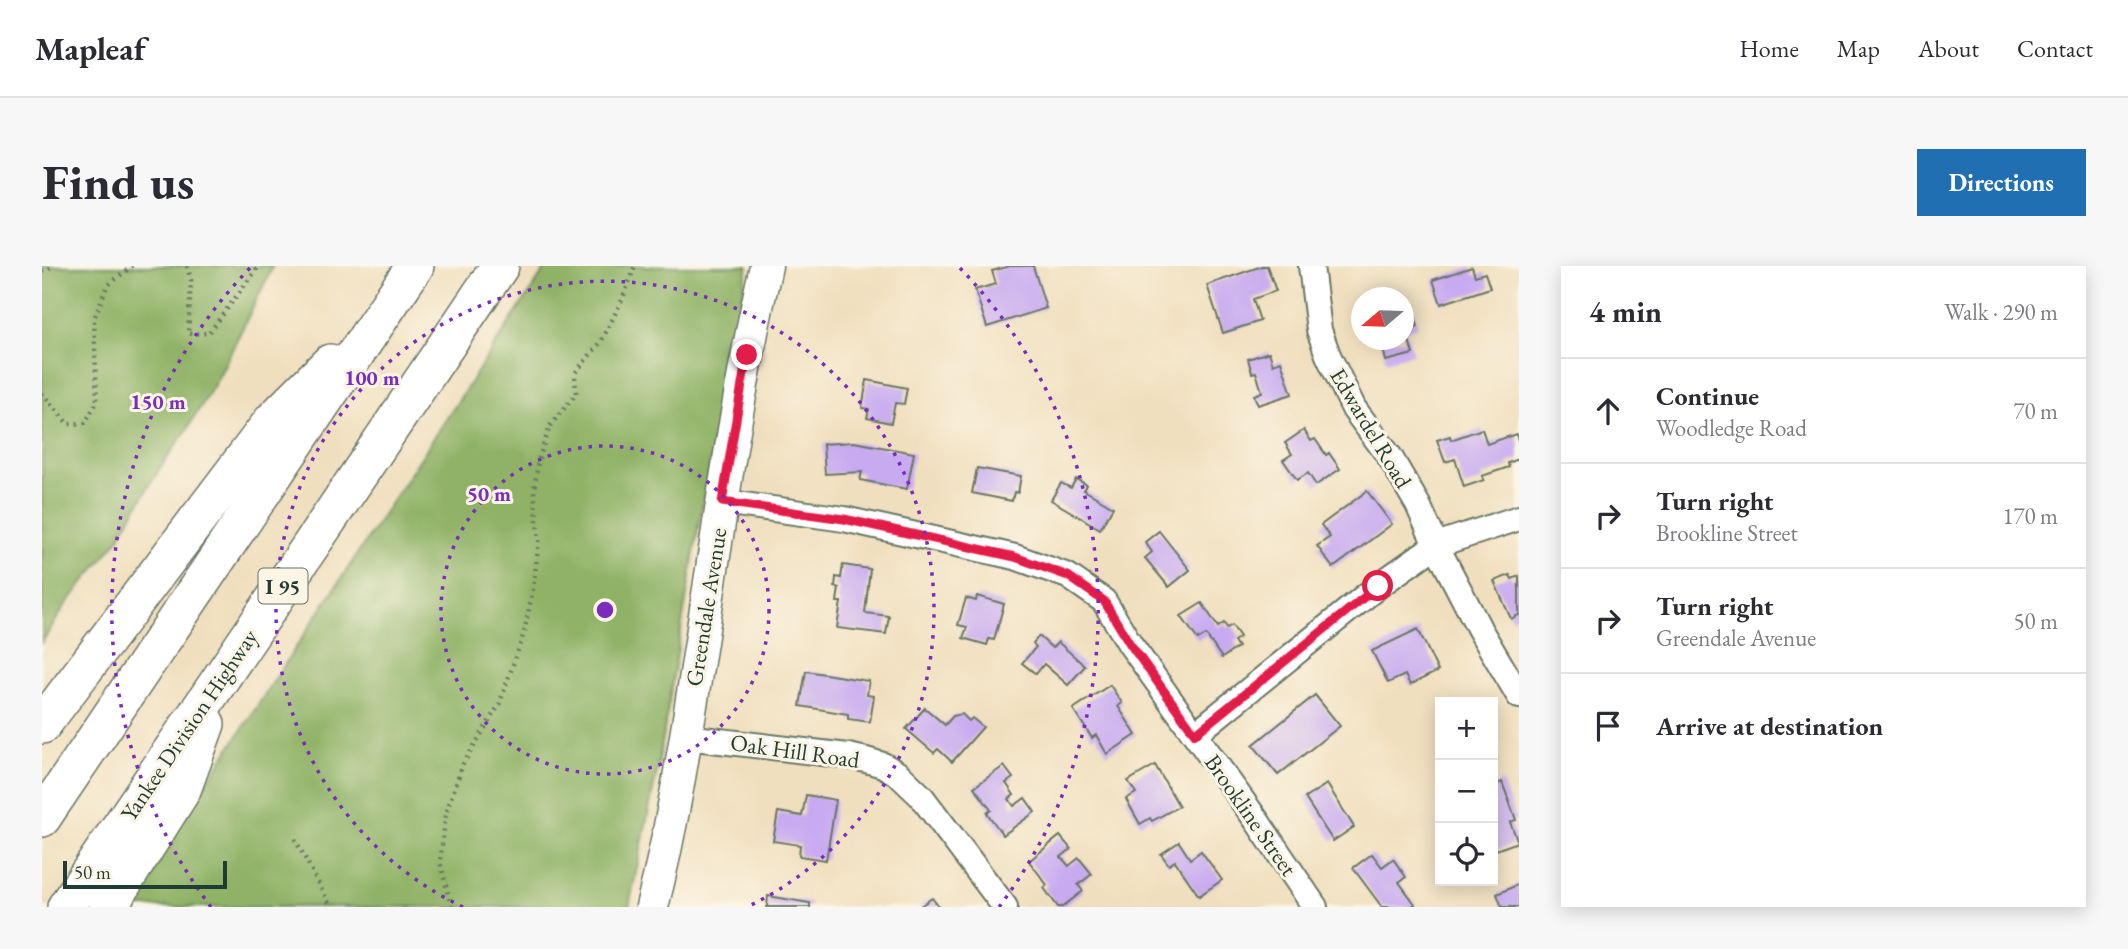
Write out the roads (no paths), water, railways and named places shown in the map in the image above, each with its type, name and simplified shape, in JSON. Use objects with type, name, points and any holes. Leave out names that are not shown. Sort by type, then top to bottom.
[{"type":"highway","points":[[42,818],[415,266]]},
{"type":"highway","name":"Yankee Division Highway","points":[[66,907],[500,266]]},
{"type":"highway","points":[[42,724],[273,420],[392,300]]},
{"type":"highway","points":[[108,907],[182,790],[226,670]]},
{"type":"main road","name":"Greendale Avenue","points":[[652,907],[686,737],[722,502],[747,355],[766,266]]},
{"type":"street","name":"Edwardel Road","points":[[1317,268],[1319,330],[1328,355],[1354,409],[1390,457],[1418,505],[1480,629],[1519,696]]},
{"type":"street","name":"Brookline Street","points":[[722,502],[844,519],[1015,557],[1068,576],[1104,601],[1130,644],[1315,907]]},
{"type":"street","points":[[1195,734],[1378,586],[1436,545],[1519,517]]},
{"type":"street","name":"Oak Hill Road","points":[[686,737],[848,756],[883,765],[904,778],[921,796],[1005,907]]}]
